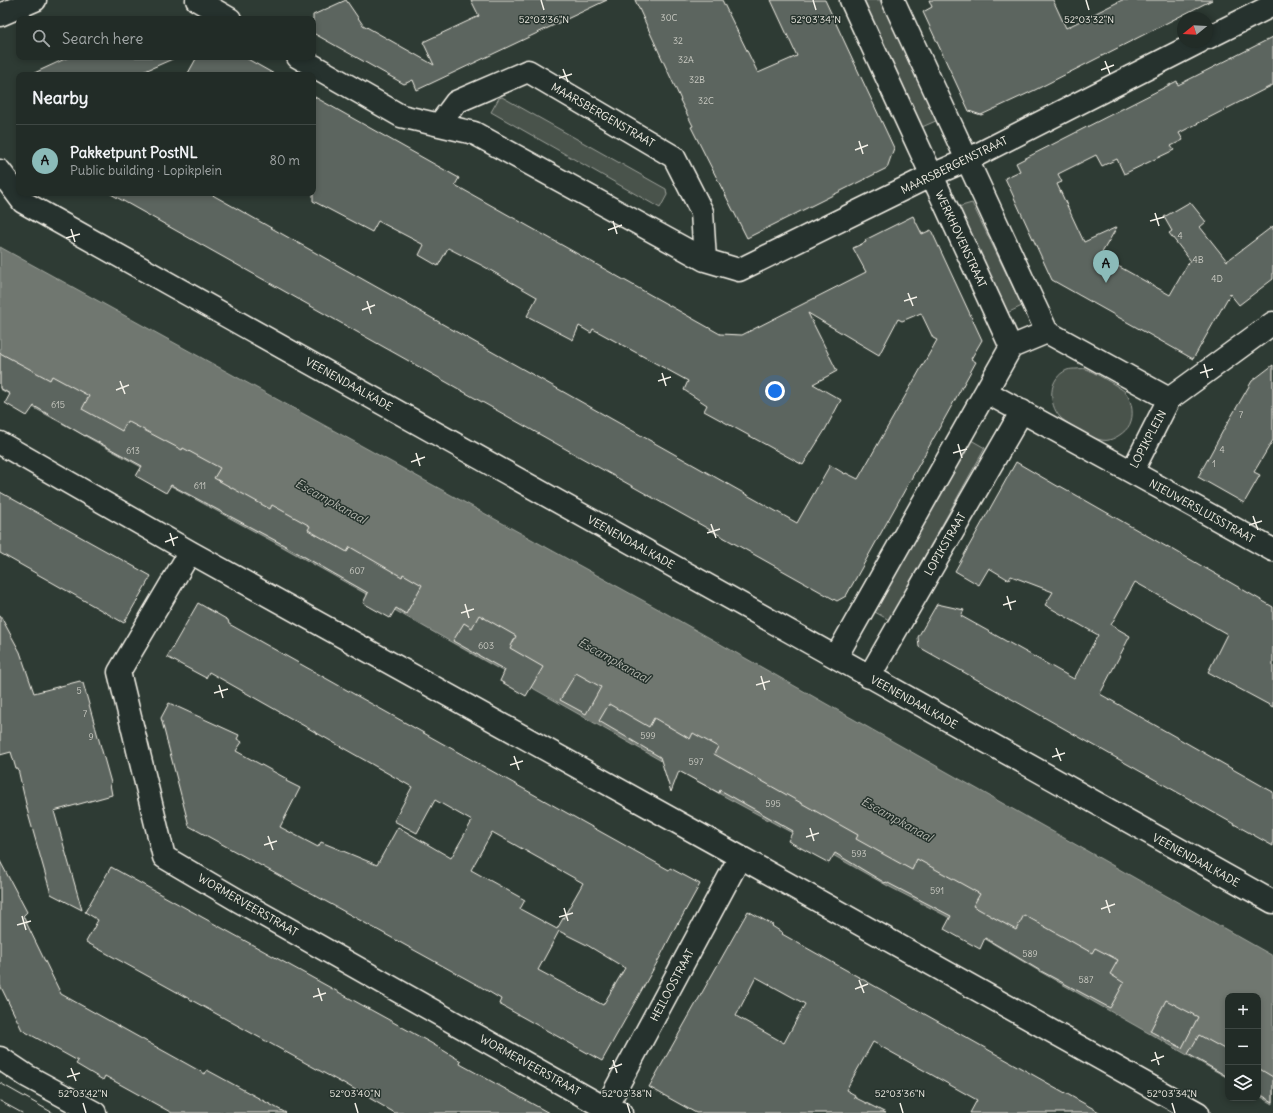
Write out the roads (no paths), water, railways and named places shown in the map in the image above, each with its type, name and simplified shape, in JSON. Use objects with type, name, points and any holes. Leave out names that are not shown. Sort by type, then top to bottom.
[{"type":"street","points":[[0,14],[35,0]]},
{"type":"street","points":[[196,0],[225,16]]},
{"type":"street","name":"WERKHOVENSTRAAT","points":[[851,0],[1011,347]]},
{"type":"street","points":[[836,657],[1011,347],[1047,332],[893,0]]},
{"type":"street","points":[[1213,35],[1273,5]]},
{"type":"street","name":"MAARSBERGENSTRAAT","points":[[303,60],[401,116],[474,133],[705,260],[739,270],[932,175],[967,160],[1187,48]]},
{"type":"street","name":"MAARSBERGENSTRAAT","points":[[439,124],[456,102],[528,71],[674,157],[702,212],[705,260]]},
{"type":"street","name":"VEENENDAALKADE","points":[[0,171],[16,193]]},
{"type":"street","name":"VEENENDAALKADE","points":[[19,196],[23,202],[1273,902]]},
{"type":"street","points":[[1169,399],[1273,323]]},
{"type":"street","name":"LOPIKPLEIN","points":[[986,392],[1132,472],[1169,399],[1047,332]]},
{"type":"street","name":"LOPIKSTRAAT","points":[[869,677],[1022,411]]},
{"type":"street","points":[[0,443],[190,552],[1198,1113]]},
{"type":"street","name":"NIEUWERSLUISSTRAAT","points":[[1132,472],[1273,550]]},
{"type":"street","name":"WORMERVEERSTRAAT","points":[[190,552],[119,672],[164,857],[610,1111]]},
{"type":"street","name":"HEILOOSTRAAT","points":[[610,1111],[740,857]]},
{"type":"street","points":[[0,1058],[27,1076],[95,1113]]},
{"type":"water","name":"Escampkanaal","points":[[0,247],[653,606],[1273,956],[1273,1104],[1261,1097],[1261,993],[1225,993],[1225,1076],[1039,971],[950,918],[888,886],[720,794],[283,547],[162,481],[154,474],[0,389]]},
{"type":"tram line","points":[[0,1083],[53,1113]]},
{"type":"tram line","points":[[0,1101],[22,1113]]},
{"type":"place","name":"Pakketpunt PostNL","points":[[1106,283]]}]
